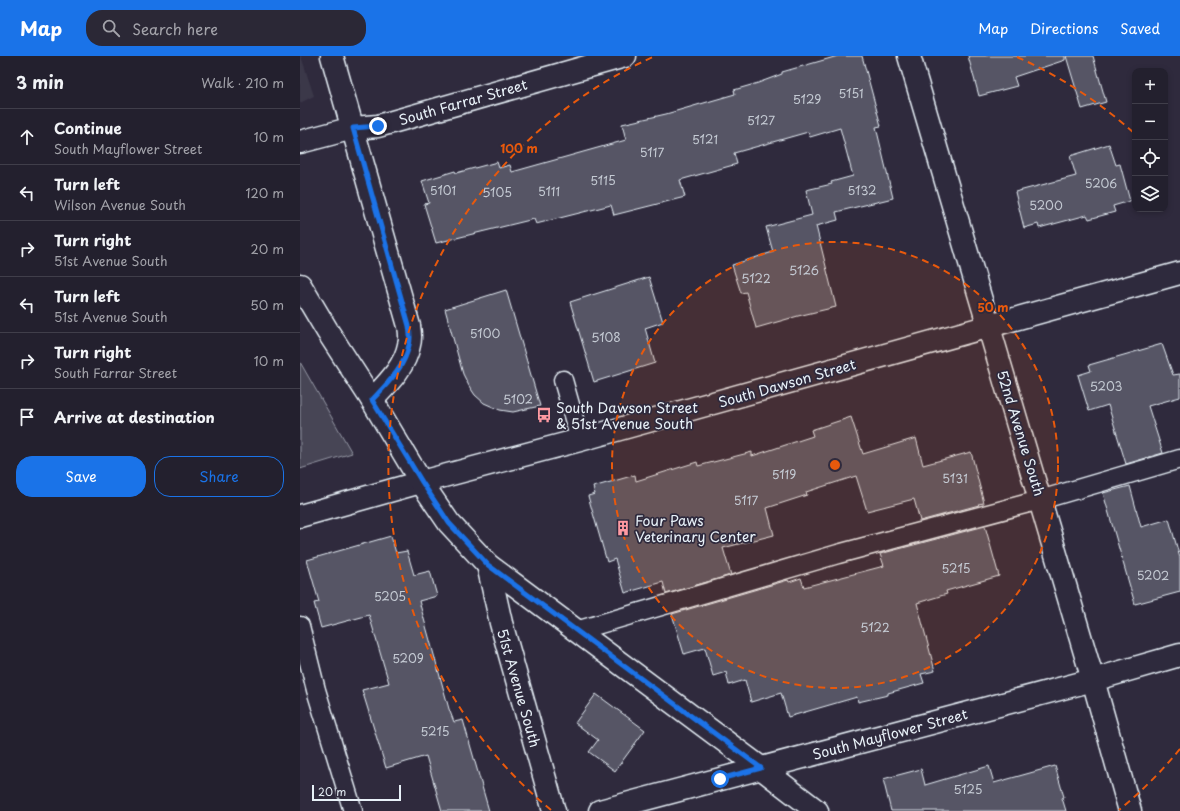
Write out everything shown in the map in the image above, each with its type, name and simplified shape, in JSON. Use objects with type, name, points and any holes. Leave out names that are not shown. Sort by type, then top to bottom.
[{"type":"street","points":[[332,56],[409,326],[410,342],[406,355],[397,372],[372,400]]},
{"type":"street","name":"South Farrar Street","points":[[300,142],[353,128],[378,126],[625,56]]},
{"type":"street","name":"52nd Avenue South","points":[[909,56],[1093,680],[1130,811]]},
{"type":"street","name":"South Dawson Street","points":[[300,516],[580,440],[1180,273]]},
{"type":"street","points":[[300,285],[328,332],[449,523],[488,565],[817,811]]},
{"type":"street","name":"51st Avenue South","points":[[488,565],[501,624],[554,811]]},
{"type":"street","name":"South Mayflower Street","points":[[600,811],[1093,680],[1180,655]]},
{"type":"lane","points":[[563,380],[580,440]]},
{"type":"lane","points":[[576,631],[830,556],[1040,500],[1180,459]]},
{"type":"lane","points":[[300,626],[316,690],[353,811]]},
{"type":"shaded area","points":[[300,56],[314,96],[300,103]]},
{"type":"shaded area","points":[[300,362],[352,453],[300,469]]},
{"type":"building","points":[[838,56],[862,56],[881,126],[876,127],[893,198],[836,212],[838,220],[816,226],[836,307],[756,328],[746,292],[741,293],[732,265],[773,252],[766,227],[812,215],[806,190],[832,184],[831,182],[853,176],[840,128],[810,137],[808,132],[734,153],[737,164],[680,180],[685,197],[614,215],[611,205],[536,224],[534,219],[436,243],[424,204],[429,203],[422,181],[455,171],[456,173],[497,162],[499,168],[510,165],[512,172],[626,140],[622,124],[666,114],[735,94],[734,90],[782,74],[782,72]]},
{"type":"building","points":[[968,56],[1065,56],[1065,60],[1014,77],[1017,86],[979,96]]},
{"type":"building","points":[[1066,56],[1093,56],[1106,102],[1082,109]]},
{"type":"building","points":[[1109,144],[1116,165],[1120,164],[1130,201],[1113,206],[1115,212],[1089,219],[1087,215],[1039,228],[1038,224],[1024,228],[1015,192],[1076,176],[1070,156]]},
{"type":"building","points":[[649,277],[663,322],[645,328],[655,363],[594,382],[570,302]]},
{"type":"building","points":[[506,290],[540,406],[513,412],[500,410],[484,403],[475,395],[469,386],[463,374],[445,309]]},
{"type":"building","points":[[1162,344],[1173,375],[1180,374],[1180,397],[1148,406],[1163,453],[1126,464],[1108,405],[1089,411],[1078,375],[1091,371],[1089,365]]},
{"type":"building","points":[[851,417],[863,454],[916,438],[923,465],[971,452],[984,503],[920,521],[914,499],[867,511],[856,476],[806,492],[807,495],[767,508],[774,535],[723,548],[731,575],[666,594],[663,582],[625,593],[615,559],[607,562],[588,496],[595,494],[593,487],[635,475],[636,481],[697,462],[698,466],[752,452],[752,456],[813,436],[811,430]]},
{"type":"building","points":[[1130,486],[1141,527],[1169,519],[1180,558],[1180,592],[1135,604],[1103,493]]},
{"type":"building","points":[[985,526],[999,576],[946,591],[947,594],[917,603],[935,671],[921,674],[924,683],[888,693],[888,695],[858,702],[857,697],[788,717],[781,693],[751,702],[745,680],[729,685],[726,672],[713,676],[705,648],[684,654],[672,614],[788,580],[789,582],[801,578],[804,587],[884,566],[880,554]]},
{"type":"building","points":[[391,536],[396,553],[407,551],[414,575],[430,571],[437,596],[419,601],[449,709],[454,722],[463,720],[489,811],[442,811],[426,756],[386,768],[362,690],[389,683],[369,615],[321,628],[314,603],[319,602],[307,560]]},
{"type":"building","points":[[596,694],[645,730],[615,771],[589,752],[598,740],[575,723]]},
{"type":"building","points":[[989,766],[994,783],[1055,766],[1064,797],[1062,798],[1066,811],[891,811],[883,779],[921,769],[925,785]]},
{"type":"place","name":"South Dawson Street & 51st Avenue South","points":[[544,415]]},
{"type":"place","name":"Four Paws Veterinary Center","points":[[623,528]]},
{"type":"route","points":[[378,126],[353,128],[409,326],[410,342],[406,355],[397,372],[372,400],[449,523],[488,565],[761,768],[720,779]]}]
